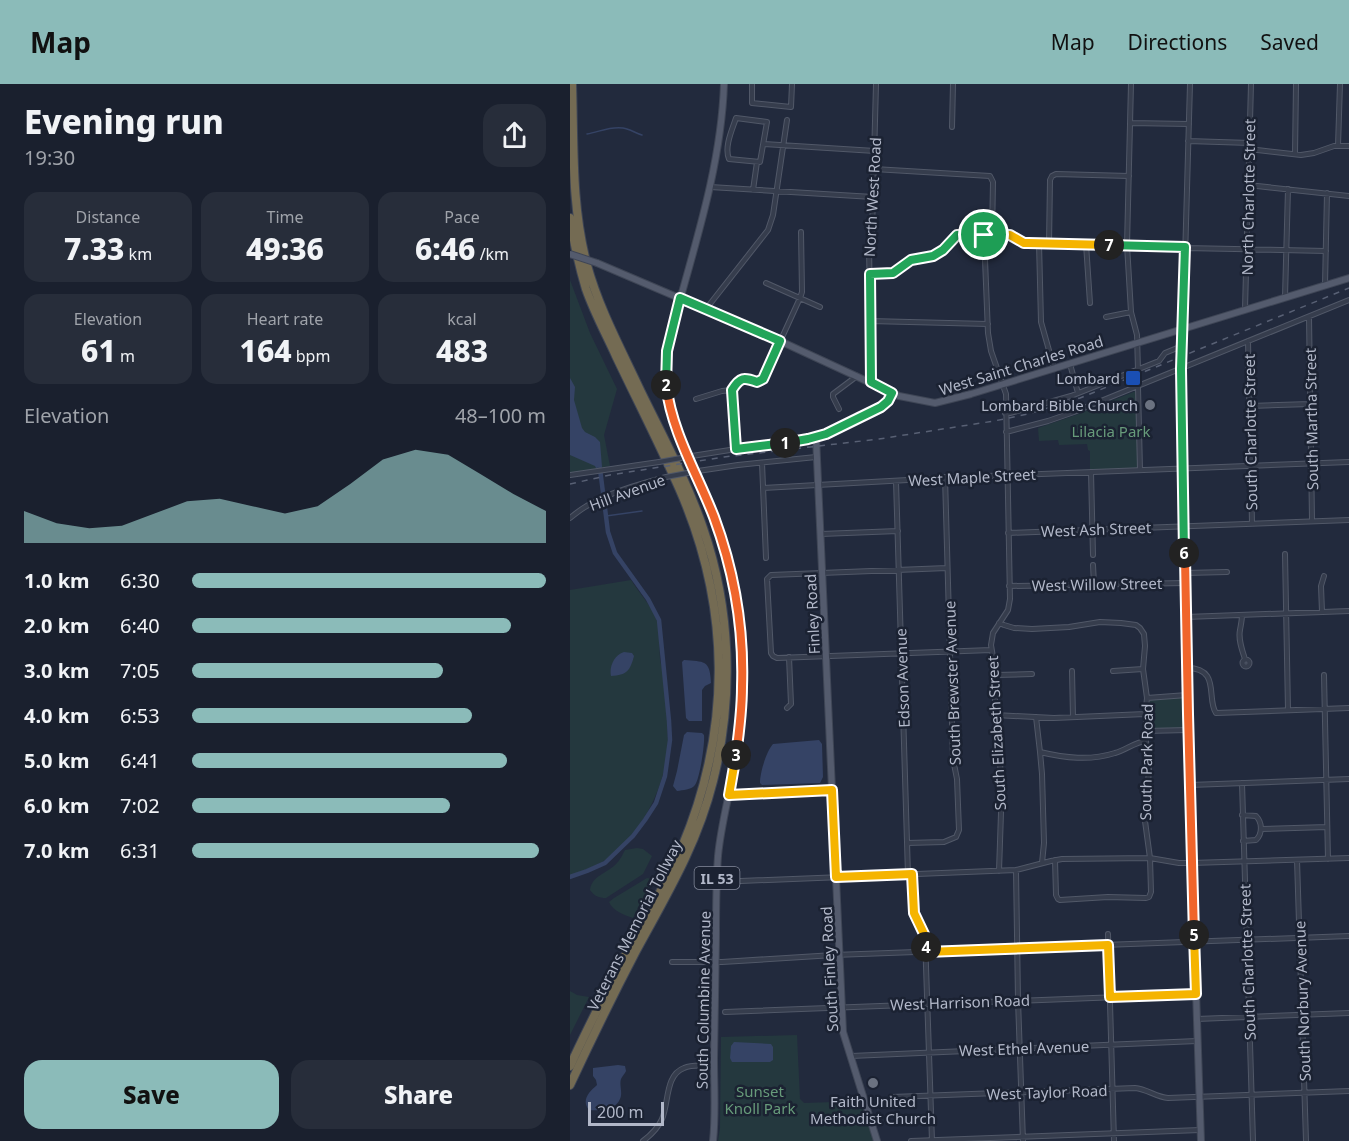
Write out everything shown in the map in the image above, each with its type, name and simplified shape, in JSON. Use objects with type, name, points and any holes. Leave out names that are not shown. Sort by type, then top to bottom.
[{"type":"highway","name":"Veterans Memorial Tollway","points":[[570,1085],[610,1000],[679,873],[701,819],[718,755],[724,714],[726,676],[724,620],[713,562],[704,530],[685,482],[605,315],[587,266],[577,211],[572,84]]},
{"type":"highway","name":"Veterans Memorial Tollway","points":[[570,218],[578,263],[591,303],[695,527],[712,592],[718,640],[719,676],[717,714],[711,754],[694,818],[672,870],[603,996],[570,1066]]},
{"type":"main road","name":"IL 53","points":[[680,298],[710,187],[722,118],[724,84]]},
{"type":"main road","name":"West Saint Charles Road","points":[[570,254],[597,263],[780,341],[892,393],[908,399],[938,403],[1349,278]]},
{"type":"main road","name":"South Columbine Avenue","points":[[680,298],[667,351],[667,395],[679,438],[705,495],[723,545],[730,572],[741,643],[741,715],[720,842],[717,882],[713,1141]]},
{"type":"main road","points":[[1183,329],[1181,369],[1186,668],[1201,1141]]},
{"type":"main road","points":[[816,437],[881,407],[892,393]]},
{"type":"main road","name":"Finley Road","points":[[816,437],[832,790]]},
{"type":"main road","name":"South Finley Road","points":[[832,790],[843,1032],[877,1141]]},
{"type":"main road","points":[[715,1007],[725,1011]]},
{"type":"main road","points":[[715,1018],[725,1011]]},
{"type":"street","points":[[752,84],[752,103],[791,107],[792,84]]},
{"type":"street","name":"North West Road","points":[[871,382],[869,244],[872,232],[876,84]]},
{"type":"street","points":[[952,127],[953,84]]},
{"type":"street","points":[[1131,84],[1127,245],[1131,312],[1137,335],[1138,370]]},
{"type":"street","points":[[1183,329],[1190,84]]},
{"type":"street","name":"North Charlotte Street","points":[[1245,310],[1251,84]]},
{"type":"street","points":[[1294,154],[1296,84]]},
{"type":"street","points":[[1338,146],[1340,84]]},
{"type":"street","points":[[753,190],[767,122],[736,118],[727,154],[729,159],[757,162]]},
{"type":"street","points":[[705,310],[767,232],[772,220],[787,120]]},
{"type":"street","points":[[1130,123],[1189,124]]},
{"type":"street","points":[[1188,141],[1250,142]]},
{"type":"street","points":[[764,144],[875,151]]},
{"type":"street","points":[[1249,149],[1310,154],[1338,146],[1349,146]]},
{"type":"street","points":[[874,169],[992,178],[992,235]]},
{"type":"street","points":[[1048,244],[1052,176],[1056,174],[1129,176]]},
{"type":"street","points":[[1248,185],[1349,196]]},
{"type":"street","points":[[710,187],[873,197]]},
{"type":"street","points":[[1285,298],[1288,189]]},
{"type":"street","points":[[1325,285],[1327,194]]},
{"type":"street","points":[[736,449],[732,390],[741,380],[749,379],[757,382],[763,379],[800,298],[802,292],[801,232]]},
{"type":"street","points":[[870,274],[893,273],[911,260],[933,256],[943,250],[957,235],[1010,235],[1024,243],[1326,251]]},
{"type":"street","name":"South Elizabeth Street","points":[[984,235],[991,351],[1006,394],[1009,605],[993,633],[991,650],[994,657],[994,715],[1002,784],[999,871]]},
{"type":"street","points":[[1039,243],[1041,322],[1054,369]]},
{"type":"street","points":[[1086,244],[1090,303]]},
{"type":"street","points":[[766,283],[820,307]]},
{"type":"street","points":[[1005,432],[1061,417],[1349,300]]},
{"type":"street","points":[[1106,317],[1131,312]]},
{"type":"street","name":"South Martha Street","points":[[1309,317],[1312,521]]},
{"type":"street","points":[[870,321],[988,324]]},
{"type":"street","name":"South Charlotte Street","points":[[1248,341],[1252,523]]},
{"type":"street","points":[[1005,413],[1050,403],[1138,370],[1159,361],[1168,352],[1182,345]]},
{"type":"street","points":[[1070,364],[1078,393]]},
{"type":"street","points":[[839,409],[833,397],[834,394],[857,376]]},
{"type":"street","points":[[1138,387],[1140,470]]},
{"type":"street","points":[[696,399],[732,390]]},
{"type":"street","points":[[1250,406],[1311,404]]},
{"type":"street","points":[[570,475],[816,437]]},
{"type":"street","name":"Hill Avenue","points":[[570,518],[598,500],[666,477],[723,467],[817,457]]},
{"type":"street","points":[[762,462],[766,558]]},
{"type":"street","name":"West Maple Street","points":[[763,488],[945,477],[1349,462]]},
{"type":"street","points":[[1091,472],[1093,555]]},
{"type":"street","name":"South Brewster Avenue","points":[[907,843],[948,841],[956,837],[958,831],[957,779],[953,759],[945,477]]},
{"type":"street","name":"Edson Avenue","points":[[896,481],[907,843],[914,913],[924,934],[926,952],[932,1141]]},
{"type":"street","name":"West Ash Street","points":[[1008,532],[1349,520]]},
{"type":"street","points":[[820,534],[898,531]]},
{"type":"street","points":[[1285,554],[1288,710]]},
{"type":"street","points":[[1093,565],[1094,584]]},
{"type":"street","points":[[947,568],[769,576],[767,579],[771,653],[777,658],[991,650]]},
{"type":"street","points":[[1185,573],[1227,572]]},
{"type":"street","points":[[1322,612],[1324,576]]},
{"type":"street","name":"West Willow Street","points":[[1010,586],[1185,583]]},
{"type":"street","points":[[1185,617],[1349,611]]},
{"type":"street","points":[[1242,615],[1240,643],[1245,659]]},
{"type":"street","name":"South Park Road","points":[[999,623],[1014,628],[1032,629],[1100,622],[1131,624],[1140,628],[1145,638],[1143,669],[1147,698],[1146,741],[1149,770],[1145,826],[1150,858],[1151,892],[1149,897],[1108,897],[1062,901],[1056,895],[1055,860]]},
{"type":"street","points":[[787,708],[791,704],[789,657]]},
{"type":"street","points":[[1186,668],[1200,671],[1209,680],[1212,686],[1212,707],[1216,713],[1349,708]]},
{"type":"street","points":[[1113,670],[1143,669]]},
{"type":"street","points":[[1072,671],[1074,717]]},
{"type":"street","points":[[995,675],[1032,674]]},
{"type":"street","points":[[1324,675],[1328,859]]},
{"type":"street","points":[[1147,698],[1187,695]]},
{"type":"street","points":[[994,715],[1074,717],[1146,714]]},
{"type":"street","points":[[1036,717],[1042,774],[1044,843],[1042,863]]},
{"type":"street","points":[[1146,731],[1188,730]]},
{"type":"street","points":[[1040,752],[1072,758],[1098,757],[1146,741]]},
{"type":"street","points":[[1189,785],[1349,779]]},
{"type":"street","name":"South Charlotte Street","points":[[1242,783],[1253,1141]]},
{"type":"street","points":[[729,795],[832,790]]},
{"type":"street","points":[[1242,815],[1256,816],[1261,829],[1258,839],[1243,842]]},
{"type":"street","points":[[1261,829],[1327,827]]},
{"type":"street","points":[[717,882],[1016,870],[1055,860],[1150,858],[1191,863],[1349,858]]},
{"type":"street","name":"South Norbury Avenue","points":[[1297,860],[1306,1141]]},
{"type":"street","points":[[1016,870],[1023,1139]]},
{"type":"street","points":[[1108,934],[1114,1141]]},
{"type":"street","points":[[672,962],[1349,936]]},
{"type":"street","name":"West Harrison Road","points":[[725,1011],[1196,994]]},
{"type":"street","points":[[1197,1019],[1349,1013]]},
{"type":"street","name":"West Ethel Avenue","points":[[851,1056],[1197,1041]]},
{"type":"street","points":[[643,1141],[652,1134],[662,1119],[670,1084],[677,1072],[689,1066],[714,1066]]},
{"type":"street","name":"West Taylor Road","points":[[892,1097],[1139,1088],[1166,1098],[1349,1091]]},
{"type":"street","points":[[911,1141],[1023,1139],[1200,1130]]},
{"type":"green space","points":[[570,280],[590,333],[617,389],[604,435],[610,466],[570,473]]},
{"type":"green space","name":"Lilacia Park","points":[[1136,391],[1138,468],[1090,470],[1090,451],[1087,444],[1059,445],[1058,440],[1039,441],[1038,428]]},
{"type":"green space","points":[[631,580],[654,613],[659,628],[660,661],[666,697],[667,756],[651,806],[631,836],[607,859],[570,876],[570,590]]},
{"type":"green space","points":[[1183,697],[1184,729],[1148,728],[1147,710],[1150,699]]},
{"type":"green space","points":[[643,849],[652,856],[643,874],[606,898],[593,894],[590,890],[594,881],[617,863],[625,850]]},
{"type":"green space","points":[[647,878],[653,881],[633,918],[613,908],[609,902]]},
{"type":"green space","points":[[570,991],[589,997],[570,1035]]},
{"type":"green space","name":"Sunset Knoll Park","points":[[797,1035],[800,1099],[804,1103],[862,1098],[875,1141],[718,1141],[721,1037]]},
{"type":"water","points":[[570,378],[575,387],[574,400],[582,428],[600,442],[602,467],[596,468],[570,455]]},
{"type":"water","points":[[624,652],[632,653],[634,656],[629,669],[621,675],[611,676],[613,662]]},
{"type":"water","points":[[684,660],[705,663],[709,670],[711,683],[702,690],[702,721],[689,721],[686,718],[682,662]]},
{"type":"water","points":[[687,732],[704,735],[702,760],[695,785],[689,789],[677,791],[673,786],[684,735]]},
{"type":"water","points":[[819,740],[822,744],[823,777],[820,783],[762,785],[760,783],[764,763],[773,744]]},
{"type":"water","points":[[734,1042],[771,1044],[773,1060],[770,1062],[732,1062],[731,1046]]},
{"type":"water","points":[[625,1066],[626,1071],[621,1079],[621,1097],[618,1103],[607,1109],[589,1110],[586,1100],[597,1085],[593,1076],[593,1068]]},
{"type":"waterway","points":[[587,134],[618,128],[628,129],[642,135]]},
{"type":"waterway","points":[[570,877],[605,863],[633,836],[645,820],[656,803],[665,776],[670,740],[659,620],[648,599],[615,553],[608,532],[600,469]]},
{"type":"waterway","points":[[606,516],[642,511]]},
{"type":"railway","points":[[570,484],[610,475],[724,457],[879,439],[1028,414],[1080,398],[1349,288]]},
{"type":"place","name":"Lombard","points":[[1133,378]]},
{"type":"place","name":"Lombard Bible Church","points":[[1150,405]]},
{"type":"place","name":"Faith United Methodist Church","points":[[873,1083]]},
{"type":"route","points":[[957,235],[984,235],[1010,235],[1024,243],[1185,247],[1181,385],[1196,994],[1110,997],[1108,945],[926,952],[925,937],[914,913],[912,874],[836,877],[832,790],[729,795],[741,715],[741,643],[738,614],[723,545],[705,495],[679,438],[667,395],[667,351],[680,298],[780,341],[763,379],[757,382],[749,379],[741,380],[732,390],[736,449],[808,439],[826,434],[881,407],[892,393],[871,382],[870,274],[893,273],[911,260],[933,256],[943,250],[957,235]]}]
